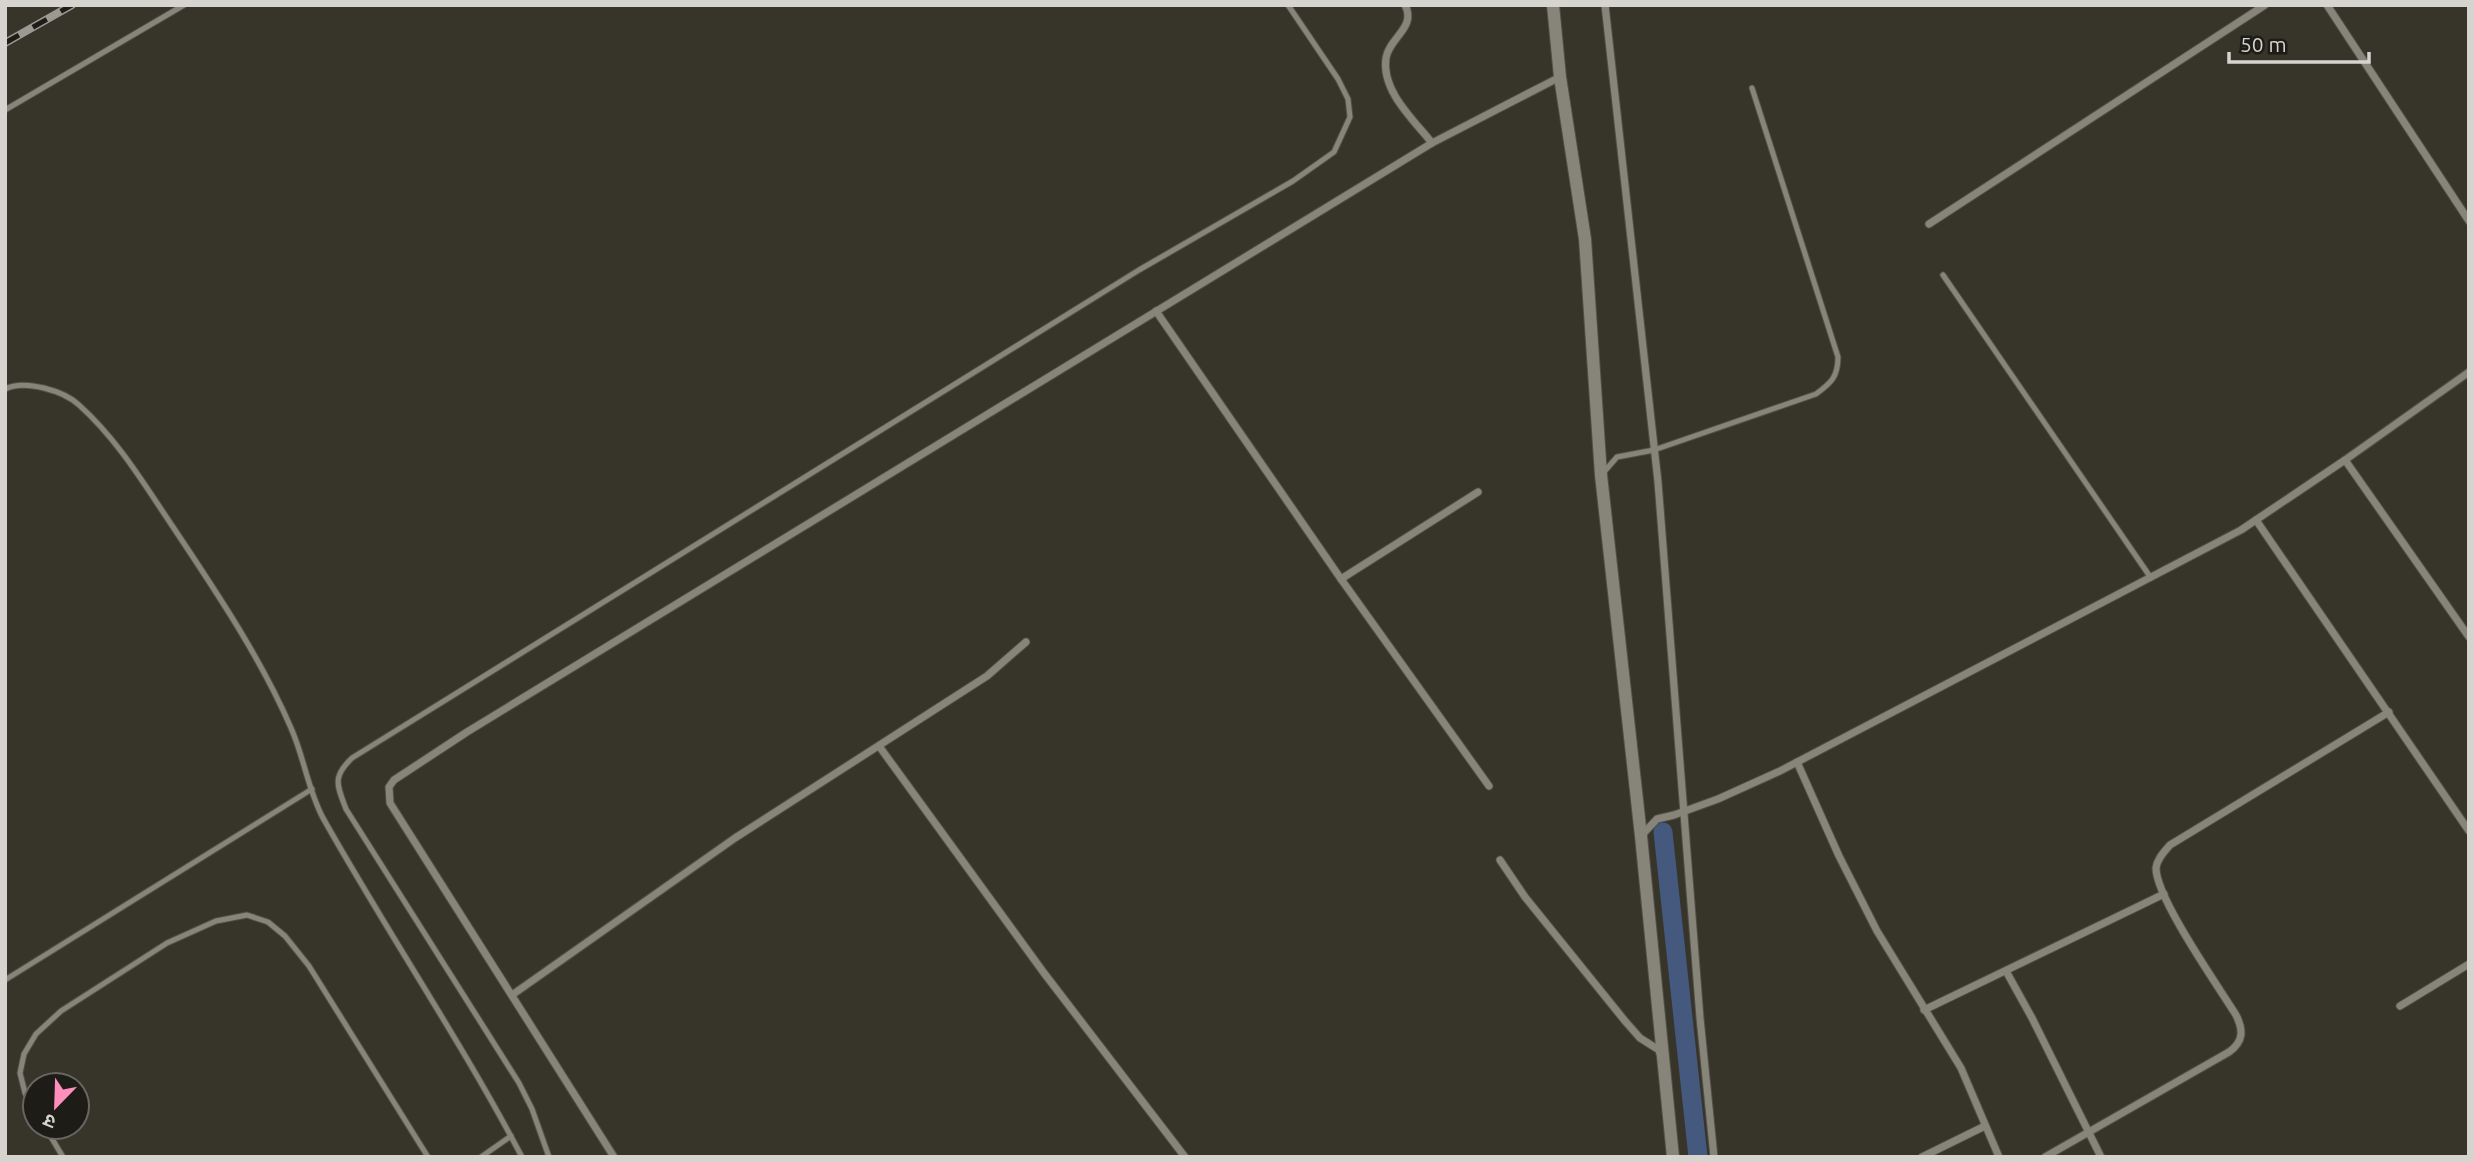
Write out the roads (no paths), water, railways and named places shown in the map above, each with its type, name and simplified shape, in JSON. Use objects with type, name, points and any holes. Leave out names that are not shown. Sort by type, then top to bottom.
[{"type":"street","points":[[1405,5],[1408,12],[1407,23],[1390,47],[1385,60],[1389,82],[1395,95],[1432,142]]},
{"type":"street","points":[[1553,5],[1560,77],[1585,239],[1601,475],[1673,1157]]},
{"type":"street","points":[[1605,5],[1654,450],[1700,1018],[1714,1157]]},
{"type":"street","points":[[1929,224],[2265,5]]},
{"type":"street","points":[[2327,5],[2469,221]]},
{"type":"street","points":[[614,1157],[390,803],[389,787],[394,780],[467,732],[1432,142],[1560,77]]},
{"type":"street","points":[[1156,311],[1341,579],[1489,786]]},
{"type":"street","points":[[1641,836],[1657,819],[1718,799],[1797,762],[2151,578],[2256,520],[2469,372]]},
{"type":"street","points":[[2345,460],[2469,637]]},
{"type":"street","points":[[1341,579],[1478,492]]},
{"type":"street","points":[[2256,520],[2469,831]]},
{"type":"street","points":[[512,995],[735,838],[987,676],[1026,642]]},
{"type":"street","points":[[2045,1157],[2229,1052],[2238,1046],[2242,1037],[2241,1025],[2236,1015],[2169,908],[2156,867],[2160,856],[2170,845],[2389,712]]},
{"type":"street","points":[[879,746],[1044,973],[1185,1157]]},
{"type":"street","points":[[1797,762],[1839,856],[1877,930],[1961,1068],[1999,1157]]},
{"type":"street","points":[[1500,860],[1525,897],[1625,1021],[1640,1038],[1659,1051],[1663,1069]]},
{"type":"street","points":[[1924,1010],[2164,894]]},
{"type":"street","points":[[2400,1006],[2469,964]]},
{"type":"street","points":[[2006,971],[2101,1157]]},
{"type":"street","points":[[1922,1157],[1985,1126]]},
{"type":"lane","points":[[5,110],[184,5]]},
{"type":"lane","points":[[549,1157],[532,1108],[519,1083],[346,808],[339,790],[338,778],[342,768],[352,758],[679,554],[1139,270],[1293,181],[1334,152],[1345,133],[1350,117],[1348,99],[1338,79],[1288,5]]},
{"type":"lane","points":[[1601,475],[1617,457],[1654,450],[1816,394],[1833,382],[1838,372],[1838,357],[1752,88]]},
{"type":"lane","points":[[1943,275],[2151,578]]},
{"type":"lane","points":[[5,389],[10,386],[44,387],[77,403],[121,450],[198,565],[264,674],[291,727],[321,814],[492,1100],[522,1157]]},
{"type":"lane","points":[[5,979],[312,789]]},
{"type":"lane","points":[[21,1077],[24,1054],[36,1034],[61,1011],[167,943],[216,921],[247,915],[268,922],[285,936],[309,966],[428,1157]]},
{"type":"lane","points":[[481,1157],[510,1136]]},
{"type":"lane","points":[[53,1141],[63,1157]]},
{"type":"waterway","points":[[1663,832],[1698,1157]]},
{"type":"railway","points":[[5,43],[72,5]]}]
